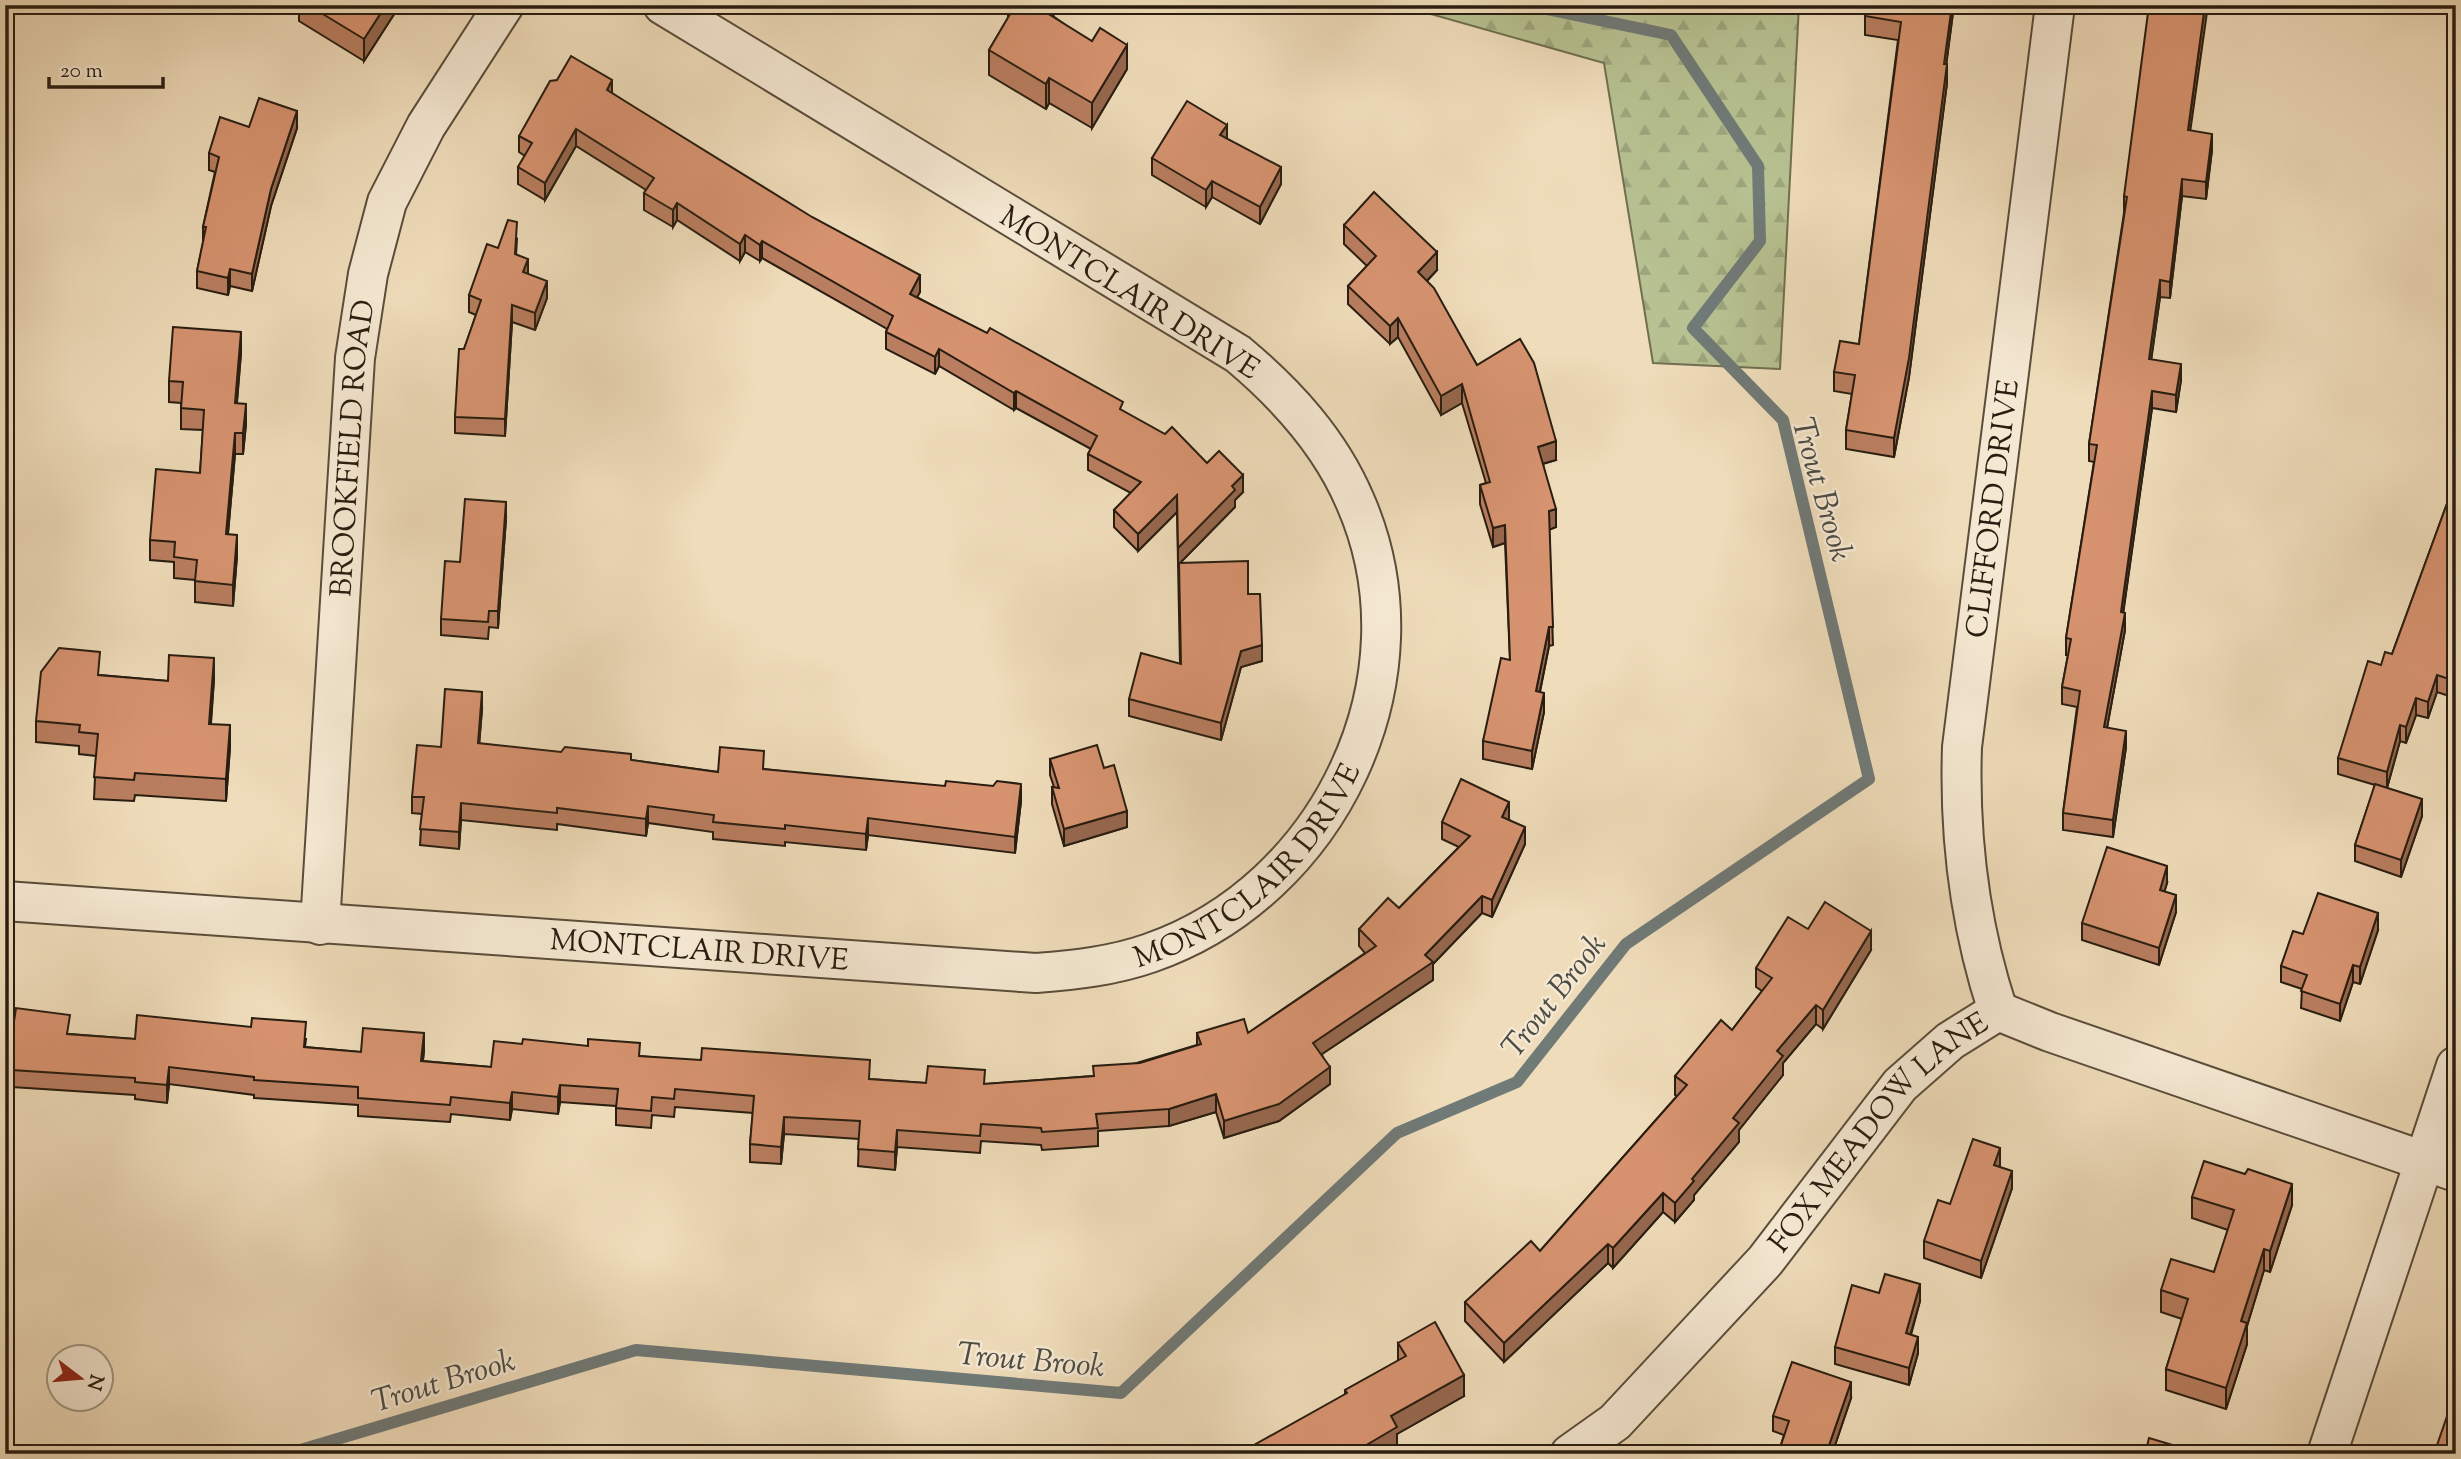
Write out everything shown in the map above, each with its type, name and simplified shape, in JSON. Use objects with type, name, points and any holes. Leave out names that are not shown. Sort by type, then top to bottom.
[{"type":"street","name":"BROOKFIELD ROAD","points":[[320,925],[355,358],[368,274],[387,202],[426,127],[504,5]]},
{"type":"street","name":"MONTCLAIR DRIVE","points":[[5,901],[1007,974],[1084,969],[1152,953],[1213,923],[1240,904],[1309,841],[1351,769],[1364,732],[1378,656],[1380,617],[1368,537],[1356,502],[1327,449],[1291,402],[1238,354],[663,5]]},
{"type":"street","name":"CLIFFORD DRIVE","points":[[1998,1011],[1983,965],[1966,865],[1960,810],[1962,747],[2055,5]]},
{"type":"street","name":"FOX MEADOW LANE","points":[[1570,1454],[1620,1438],[1765,1261],[1900,1085],[1950,1041],[1998,1011],[2050,1032],[2440,1167]]},
{"type":"street","points":[[2327,1454],[2440,1167],[2456,1066]]},
{"type":"green space","points":[[1399,5],[1799,5],[1780,369],[1653,363],[1604,63]]},
{"type":"building","points":[[308,5],[386,5],[364,39]]},
{"type":"building","points":[[1008,5],[1045,5],[1042,10],[1092,41],[1100,28],[1127,45],[1092,103],[1049,78],[1046,84],[989,50],[1013,9]]},
{"type":"building","points":[[1867,5],[1952,5],[1944,64],[1947,64],[1909,358],[1894,438],[1846,430],[1855,375],[1834,372],[1840,341],[1859,344],[1901,22],[1865,16]]},
{"type":"building","points":[[2149,5],[2205,5],[2188,130],[2212,134],[2206,182],[2182,179],[2170,282],[2160,280],[2149,359],[2181,364],[2176,395],[2152,391],[2121,612],[2125,613],[2104,727],[2126,731],[2113,820],[2063,813],[2080,691],[2062,687],[2071,639],[2066,638],[2097,445],[2089,444],[2127,197],[2124,196]]},
{"type":"building","points":[[571,56],[612,80],[607,90],[812,217],[920,275],[910,294],[987,333],[990,328],[1123,402],[1120,409],[1165,434],[1172,427],[1207,463],[1219,451],[1243,475],[1232,486],[1235,490],[1178,548],[1177,495],[1138,534],[1114,510],[1141,482],[1088,454],[1097,436],[1016,391],[1014,393],[939,349],[935,357],[886,332],[893,316],[762,241],[760,245],[745,235],[740,244],[677,203],[673,210],[644,193],[654,178],[576,129],[545,183],[518,167],[532,143],[519,136],[550,81],[557,80]]},
{"type":"building","points":[[259,98],[297,111],[271,189],[252,274],[230,269],[228,278],[197,271],[206,227],[203,227],[219,157],[209,153],[220,117],[249,127]]},
{"type":"building","points":[[1187,101],[1227,125],[1220,135],[1281,167],[1260,207],[1212,181],[1206,190],[1152,158]]},
{"type":"building","points":[[1374,192],[1437,252],[1418,272],[1434,288],[1477,365],[1520,339],[1534,363],[1556,441],[1538,447],[1556,509],[1549,511],[1553,627],[1549,627],[1536,691],[1544,693],[1532,751],[1483,741],[1501,658],[1510,660],[1505,525],[1493,528],[1480,485],[1490,482],[1462,384],[1441,396],[1398,318],[1390,326],[1348,286],[1376,256],[1344,225]]},
{"type":"building","points":[[508,220],[517,222],[515,254],[528,259],[523,272],[547,281],[535,313],[512,305],[505,419],[455,417],[459,349],[464,349],[481,300],[469,295],[487,244],[498,248]]},
{"type":"building","points":[[173,327],[241,332],[235,403],[246,404],[243,433],[235,433],[226,534],[237,535],[233,585],[195,581],[197,560],[174,557],[175,542],[150,540],[156,469],[200,473],[204,410],[181,408],[183,382],[169,381]]},
{"type":"building","points":[[2456,479],[2456,669],[2452,680],[2437,675],[2428,702],[2416,698],[2406,727],[2400,725],[2387,772],[2338,758],[2368,661],[2381,665],[2385,652],[2392,654]]},
{"type":"building","points":[[465,499],[506,502],[498,611],[489,611],[488,622],[441,619],[445,561],[460,562]]},
{"type":"building","points":[[1248,561],[1248,594],[1260,594],[1262,645],[1241,651],[1221,723],[1129,699],[1141,653],[1181,664],[1179,563]]},
{"type":"building","points":[[59,648],[100,652],[98,675],[168,681],[169,655],[214,658],[209,724],[230,725],[226,779],[135,773],[134,780],[94,777],[98,734],[79,732],[80,725],[36,721],[41,672]]},
{"type":"building","points":[[445,689],[482,692],[478,743],[561,752],[565,747],[631,754],[631,760],[718,772],[720,747],[764,751],[763,769],[945,786],[946,781],[993,786],[997,781],[1021,784],[1015,837],[868,818],[866,834],[785,825],[785,829],[713,822],[714,815],[648,806],[646,819],[557,808],[557,813],[461,803],[459,832],[420,829],[424,797],[412,797],[417,745],[441,747]]},
{"type":"building","points":[[1097,745],[1104,768],[1114,765],[1127,811],[1064,829],[1052,787],[1059,788],[1050,759]]},
{"type":"building","points":[[1461,779],[1509,802],[1502,817],[1525,827],[1492,900],[1482,896],[1425,955],[1433,962],[1313,1043],[1330,1067],[1279,1104],[1224,1121],[1216,1094],[1169,1109],[1096,1114],[1098,1128],[1042,1132],[1041,1128],[981,1124],[980,1136],[897,1130],[895,1152],[858,1149],[860,1121],[784,1117],[781,1147],[750,1144],[754,1096],[675,1089],[674,1099],[652,1097],[651,1111],[616,1108],[618,1089],[560,1085],[558,1097],[512,1092],[510,1103],[451,1097],[450,1105],[358,1098],[358,1087],[254,1080],[254,1077],[169,1067],[167,1085],[135,1082],[135,1078],[12,1070],[13,1059],[9,1055],[16,1008],[70,1015],[67,1034],[135,1039],[137,1015],[251,1027],[252,1018],[306,1022],[304,1047],[361,1052],[363,1028],[424,1033],[421,1061],[491,1067],[494,1041],[522,1044],[523,1039],[588,1046],[588,1039],[640,1043],[639,1056],[701,1060],[702,1048],[870,1060],[869,1079],[926,1083],[928,1066],[985,1070],[984,1084],[1094,1076],[1093,1066],[1140,1063],[1201,1044],[1197,1033],[1244,1019],[1248,1033],[1376,946],[1359,929],[1388,898],[1399,908],[1470,836],[1442,822]]},
{"type":"building","points":[[2375,784],[2422,799],[2401,860],[2355,845]]},
{"type":"building","points":[[2107,847],[2167,866],[2160,890],[2176,895],[2159,948],[2082,923]]},
{"type":"building","points":[[2318,893],[2378,913],[2360,967],[2353,965],[2340,1004],[2301,991],[2307,975],[2281,966],[2293,931],[2303,934]]},
{"type":"building","points":[[1825,902],[1871,931],[1823,1010],[1816,1005],[1777,1051],[1783,1056],[1733,1118],[1739,1123],[1675,1203],[1663,1193],[1613,1248],[1608,1244],[1504,1343],[1465,1302],[1531,1241],[1540,1251],[1687,1085],[1675,1076],[1721,1020],[1732,1030],[1772,978],[1756,968],[1788,917],[1808,929]]},
{"type":"building","points":[[1973,1139],[2000,1148],[1994,1165],[2012,1171],[1981,1261],[1924,1241],[1938,1200],[1950,1204]]},
{"type":"building","points":[[2204,1161],[2245,1174],[2248,1169],[2292,1184],[2270,1251],[2264,1249],[2241,1321],[2247,1323],[2226,1388],[2166,1369],[2188,1299],[2161,1290],[2171,1259],[2214,1272],[2234,1210],[2192,1197]]},
{"type":"building","points":[[1885,1274],[1920,1284],[1906,1333],[1918,1337],[1909,1368],[1835,1347],[1852,1285],[1879,1293]]},
{"type":"building","points":[[1435,1322],[1464,1375],[1391,1416],[1397,1427],[1351,1454],[1238,1454],[1347,1393],[1345,1390],[1406,1356],[1398,1343]]},
{"type":"building","points":[[1792,1362],[1851,1382],[1826,1454],[1778,1454],[1789,1421],[1773,1416]]},
{"type":"building","points":[[2456,1390],[2456,1454],[2434,1454]]},
{"type":"building","points":[[2149,1438],[2196,1452],[2196,1454],[2145,1454]]},
{"type":"waterway","name":"Trout Brook","points":[[287,1454],[636,1350],[1121,1393],[1397,1133],[1517,1082],[1626,944],[1869,779],[1783,420],[1693,328],[1760,241],[1758,166],[1671,35],[1527,5]]}]
